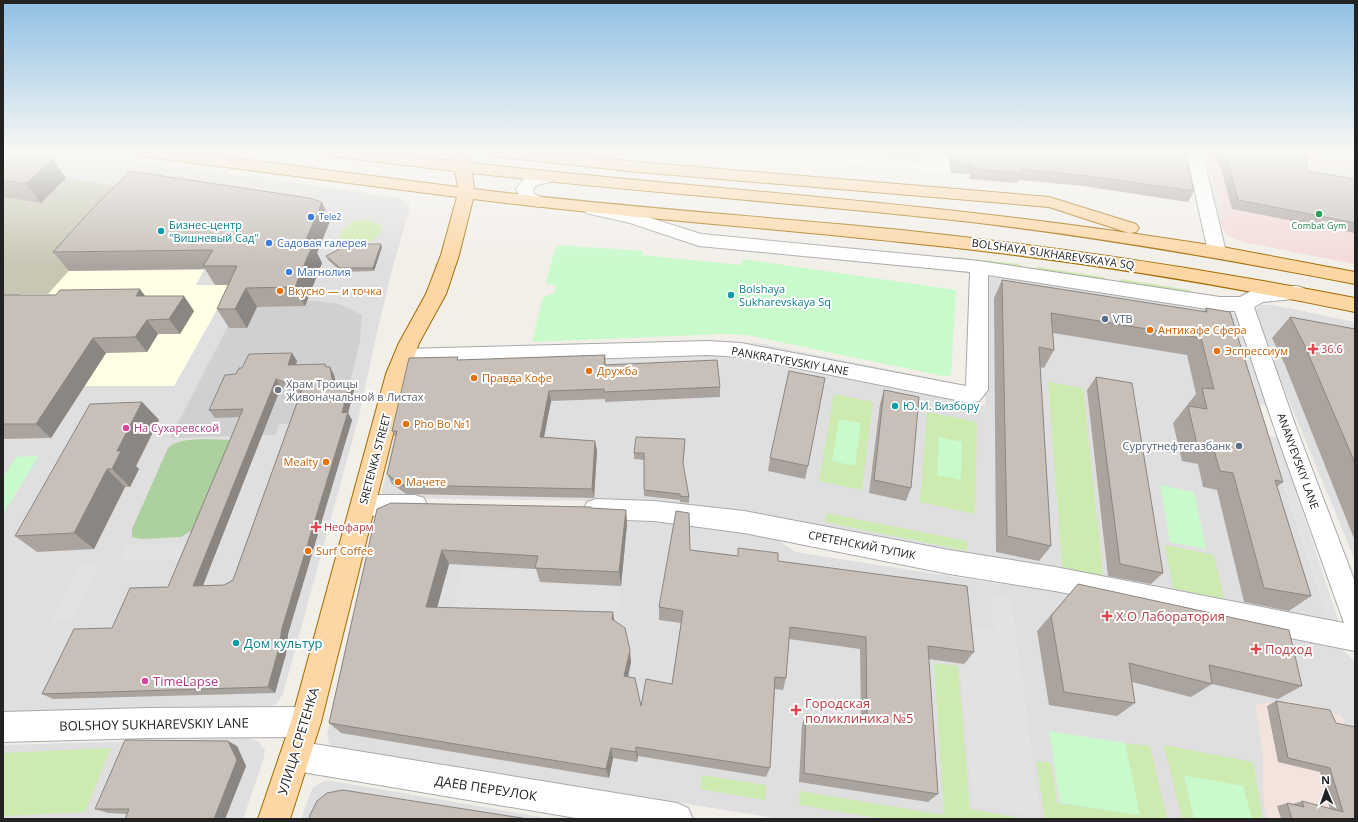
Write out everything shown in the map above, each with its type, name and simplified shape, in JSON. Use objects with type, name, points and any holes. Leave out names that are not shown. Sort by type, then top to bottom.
[{"type":"main road","name":"BOLSHAYA SUKHAREVSKAYA SQ","points":[[435,189],[538,202],[974,244],[1128,264],[1234,281],[1355,304]]},
{"type":"main road","points":[[681,189],[962,216],[1180,246],[1355,278]]},
{"type":"main road","points":[[901,189],[1049,202],[1065,206],[1180,246]]},
{"type":"main road","name":"SRETENKA STREET","points":[[363,505],[403,357],[436,294],[450,256],[466,193]]},
{"type":"main road","name":"УЛИЦА СРЕТЕНКА","points":[[274,819],[306,722],[363,505]]},
{"type":"street","points":[[524,189],[524,193],[527,197],[538,202]]},
{"type":"street","points":[[1203,189],[1217,252]]},
{"type":"street","points":[[581,206],[635,219],[699,240],[979,267],[1220,304],[1243,304],[1258,296],[1276,293],[1298,293]]},
{"type":"street","name":"PANKRATYEVSKIY LANE","points":[[403,357],[708,348],[740,350],[971,395],[977,390],[979,267]]},
{"type":"street","name":"ANANYEVSKIY LANE","points":[[1243,304],[1290,441],[1355,618]]},
{"type":"street","points":[[363,505],[434,506]]},
{"type":"street","name":"СРЕТЕНСКИЙ ТУПИК","points":[[572,509],[654,511],[744,522],[949,562],[1055,579],[1355,638]]},
{"type":"street","name":"BOLSHOY SUKHAREVSKIY LANE","points":[[3,728],[306,722]]},
{"type":"street","name":"ДАЕВ ПЕРЕУЛОК","points":[[296,756],[677,819]]},
{"type":"shaded area","points":[[3,189],[338,189],[393,197],[404,200],[409,204],[409,211],[393,266],[359,416],[283,694],[276,704],[263,709],[3,713]]},
{"type":"shaded area","points":[[55,189],[142,190],[109,224],[48,294],[20,294],[16,299],[3,300],[3,197],[41,203]]},
{"type":"shaded area","points":[[936,189],[953,189],[956,191]]},
{"type":"shaded area","points":[[1210,189],[1216,189],[1224,218],[1220,221]]},
{"type":"shaded area","points":[[1216,189],[1355,189],[1355,264],[1243,242],[1227,235],[1221,226],[1220,221],[1224,217]]},
{"type":"shaded area","points":[[204,270],[196,285],[231,285],[174,386],[3,386],[3,300],[20,294],[48,294],[69,271]]},
{"type":"shaded area","points":[[995,274],[1227,310],[1236,315],[1244,335],[1237,341],[1326,612],[1338,619],[1338,624],[603,501],[392,498],[384,495],[382,492],[408,367],[740,359],[985,406],[987,283],[990,276]]},
{"type":"shaded area","points":[[241,301],[317,301],[339,304],[362,315],[360,341],[348,391],[354,391],[350,404],[345,405],[341,421],[280,424],[275,435],[170,438]]},
{"type":"shaded area","points":[[1261,305],[1273,305],[1355,322],[1355,560],[1273,362],[1256,313],[1256,309]]},
{"type":"shaded area","points":[[1244,335],[1267,405],[1258,404],[1237,341]]},
{"type":"shaded area","points":[[703,340],[758,343],[956,383],[956,388],[757,348],[532,347]]},
{"type":"shaded area","points":[[708,352],[762,358],[761,363],[740,359],[703,359],[497,364]]},
{"type":"shaded area","points":[[791,363],[963,397],[962,402],[790,368]]},
{"type":"shaded area","points":[[1269,436],[1278,437],[1338,619],[1326,612]]},
{"type":"shaded area","points":[[377,514],[603,519],[696,525],[777,539],[795,552],[1001,584],[1059,586],[1341,647],[1355,662],[1355,819],[781,819],[332,747],[329,744],[327,735]]},
{"type":"shaded area","points":[[191,542],[185,559],[119,561],[127,544]]},
{"type":"shaded area","points":[[99,564],[71,621],[51,621],[81,565]]},
{"type":"shaded area","points":[[462,568],[538,571],[535,584],[621,588],[616,621],[450,616]]},
{"type":"shaded area","points":[[990,596],[1011,599],[1041,817],[973,806],[960,666],[970,668],[967,627],[994,631]]},
{"type":"shaded area","points":[[1285,701],[1315,706],[1342,716],[1347,732],[1355,819],[1267,819],[1263,797],[1263,756],[1255,704]]},
{"type":"shaded area","points":[[248,738],[258,741],[265,750],[263,761],[243,819],[3,819],[3,745]]},
{"type":"shaded area","points":[[325,781],[554,819],[301,819],[312,789]]},
{"type":"green space","points":[[369,220],[381,225],[382,230],[379,235],[369,242],[362,244],[356,245],[344,242],[340,237],[341,232],[352,222]]},
{"type":"green space","points":[[560,245],[643,251],[643,255],[741,265],[743,259],[956,290],[951,373],[949,376],[943,376],[747,335],[721,334],[532,342],[543,297],[555,293],[556,286],[546,283],[555,248]]},
{"type":"green space","points":[[956,257],[1019,264],[1022,266],[954,259]]},
{"type":"green space","points":[[1037,267],[1104,277],[1107,280],[1038,270]]},
{"type":"green space","points":[[1121,279],[1190,290],[1193,293],[1122,283],[1120,282]]},
{"type":"green space","points":[[1048,382],[1083,388],[1103,576],[1062,567]]},
{"type":"green space","points":[[834,394],[873,402],[862,490],[819,481]]},
{"type":"green space","points":[[927,412],[977,422],[975,514],[920,502]]},
{"type":"green space","points":[[839,419],[861,423],[855,466],[832,461]]},
{"type":"green space","points":[[939,437],[962,442],[961,480],[937,475]]},
{"type":"green space","points":[[188,440],[234,441],[197,527],[181,537],[141,539],[132,537],[132,529],[168,448],[173,444]]},
{"type":"green space","points":[[39,456],[3,514],[3,477],[16,457]]},
{"type":"green space","points":[[1160,485],[1194,492],[1206,549],[1170,542]]},
{"type":"green space","points":[[826,513],[967,541],[967,551],[825,522]]},
{"type":"green space","points":[[1165,545],[1214,555],[1224,599],[1173,588]]},
{"type":"green space","points":[[934,663],[958,666],[970,809],[1026,819],[884,819],[799,805],[800,791],[944,815]]},
{"type":"green space","points":[[1049,731],[1125,743],[1140,815],[1060,803]]},
{"type":"green space","points":[[1125,743],[1150,746],[1167,819],[1045,819],[1036,761],[1051,763],[1057,803],[1140,815]]},
{"type":"green space","points":[[1164,745],[1253,762],[1263,819],[1252,819],[1243,786],[1184,776],[1194,819],[1182,819]]},
{"type":"green space","points":[[111,748],[85,812],[3,816],[3,753]]},
{"type":"green space","points":[[702,775],[766,785],[765,800],[700,789]]},
{"type":"green space","points":[[1184,775],[1243,786],[1252,819],[1194,819]]},
{"type":"building","points":[[112,189],[252,189],[309,198],[322,202],[302,249],[313,244],[295,287],[246,288],[235,309],[217,309],[237,266],[203,266],[213,250],[53,252]]},
{"type":"building","points":[[1235,189],[1355,189],[1355,223],[1238,200]]},
{"type":"building","points":[[349,244],[381,244],[373,268],[340,268],[326,256]]},
{"type":"building","points":[[1002,280],[1207,312],[1206,308],[1230,312],[1283,482],[1275,480],[1311,596],[1264,588],[1233,473],[1220,471],[1213,447],[1197,444],[1188,406],[1207,409],[1202,388],[1214,389],[1201,338],[1051,313],[1054,350],[1039,347],[1051,546],[1007,536]]},
{"type":"building","points":[[140,289],[136,296],[184,296],[169,319],[147,320],[135,337],[93,338],[36,424],[3,424],[3,298],[5,295],[56,295],[60,290]]},
{"type":"building","points":[[1290,317],[1355,329],[1355,463],[1304,344]]},
{"type":"building","points":[[292,353],[288,365],[325,364],[326,367],[330,367],[333,384],[350,382],[342,413],[348,412],[282,628],[279,648],[268,687],[42,694],[74,629],[112,628],[130,588],[168,587],[243,409],[209,410],[225,375],[236,374],[239,368],[242,368],[249,354]],"holes":[[[276,379],[302,389],[233,580],[224,585],[193,586]]]},
{"type":"building","points":[[605,355],[604,365],[717,360],[720,387],[604,392],[604,389],[549,391],[540,437],[595,441],[592,489],[401,485],[387,474],[397,431],[392,431],[409,358],[458,357],[457,360]]},
{"type":"building","points":[[789,371],[825,378],[808,466],[770,458]]},
{"type":"building","points":[[1096,377],[1132,383],[1163,573],[1120,564]]},
{"type":"building","points":[[884,390],[919,397],[911,488],[874,480]]},
{"type":"building","points":[[142,402],[117,451],[121,451],[112,469],[107,469],[74,533],[15,536],[90,404]]},
{"type":"building","points":[[636,437],[685,439],[683,463],[689,497],[680,496],[680,494],[644,490],[644,453],[634,453]]},
{"type":"building","points":[[391,503],[591,507],[626,510],[619,572],[535,568],[538,556],[442,550],[426,607],[613,612],[612,619],[625,628],[630,650],[624,676],[635,678],[641,706],[646,679],[672,684],[683,611],[659,607],[676,511],[689,513],[690,550],[738,556],[738,548],[778,553],[778,561],[967,586],[974,652],[928,646],[938,794],[804,773],[806,714],[867,723],[866,637],[790,627],[786,678],[775,677],[770,768],[636,747],[636,752],[611,748],[606,769],[329,723],[377,509]]},
{"type":"building","points":[[1078,584],[1289,630],[1302,686],[1209,665],[1212,684],[1129,663],[1135,703],[1064,692],[1051,616]]},
{"type":"building","points":[[1276,701],[1330,710],[1336,723],[1355,727],[1355,819],[1292,819],[1287,803],[1304,807],[1302,801],[1343,812],[1330,768],[1288,758]]},
{"type":"building","points":[[125,740],[228,741],[237,760],[214,819],[125,819],[129,809],[95,809]]},
{"type":"building","points":[[343,790],[528,819],[309,819],[317,801],[327,793]]},
{"type":"place","name":"Combat Gym","points":[[1319,214]]},
{"type":"place","name":"Tele2","points":[[311,217]]},
{"type":"place","name":"Бизнес-центр \"Вишневый Сад\"","points":[[161,231]]},
{"type":"place","name":"Садовая галерея","points":[[269,243]]},
{"type":"place","name":"Магнолия","points":[[289,272]]},
{"type":"place","name":"Вкусно — и точка","points":[[280,291]]},
{"type":"place","name":"Bolshaya Sukharevskaya Sq","points":[[731,295]]},
{"type":"place","name":"VTB","points":[[1105,319]]},
{"type":"place","name":"Антикафе Сфера","points":[[1150,330]]},
{"type":"place","name":"36.6","points":[[1313,349]]},
{"type":"place","name":"Эспрессиум","points":[[1217,351]]},
{"type":"place","name":"Дружба","points":[[589,371]]},
{"type":"place","name":"Правда Кофе","points":[[474,378]]},
{"type":"place","name":"Храм Троицы Живоначальной в Листах","points":[[278,390]]},
{"type":"place","name":"Ю. И. Визбору","points":[[895,406]]},
{"type":"place","name":"Pho Bo №1","points":[[406,424]]},
{"type":"place","name":"На Сухаревской","points":[[126,428]]},
{"type":"place","name":"Сургутнефтегазбанк","points":[[1239,446]]},
{"type":"place","name":"Mealty","points":[[326,462]]},
{"type":"place","name":"Мачете","points":[[398,482]]},
{"type":"place","name":"Неофарм","points":[[316,527]]},
{"type":"place","name":"Surf Coffee","points":[[308,551]]},
{"type":"place","name":"X.O Лаборатория","points":[[1107,616]]},
{"type":"place","name":"Дом культур","points":[[236,643]]},
{"type":"place","name":"Подход","points":[[1256,649]]},
{"type":"place","name":"TimeLapse","points":[[145,681]]},
{"type":"place","name":"Городская поликлиника №5","points":[[796,710]]}]
